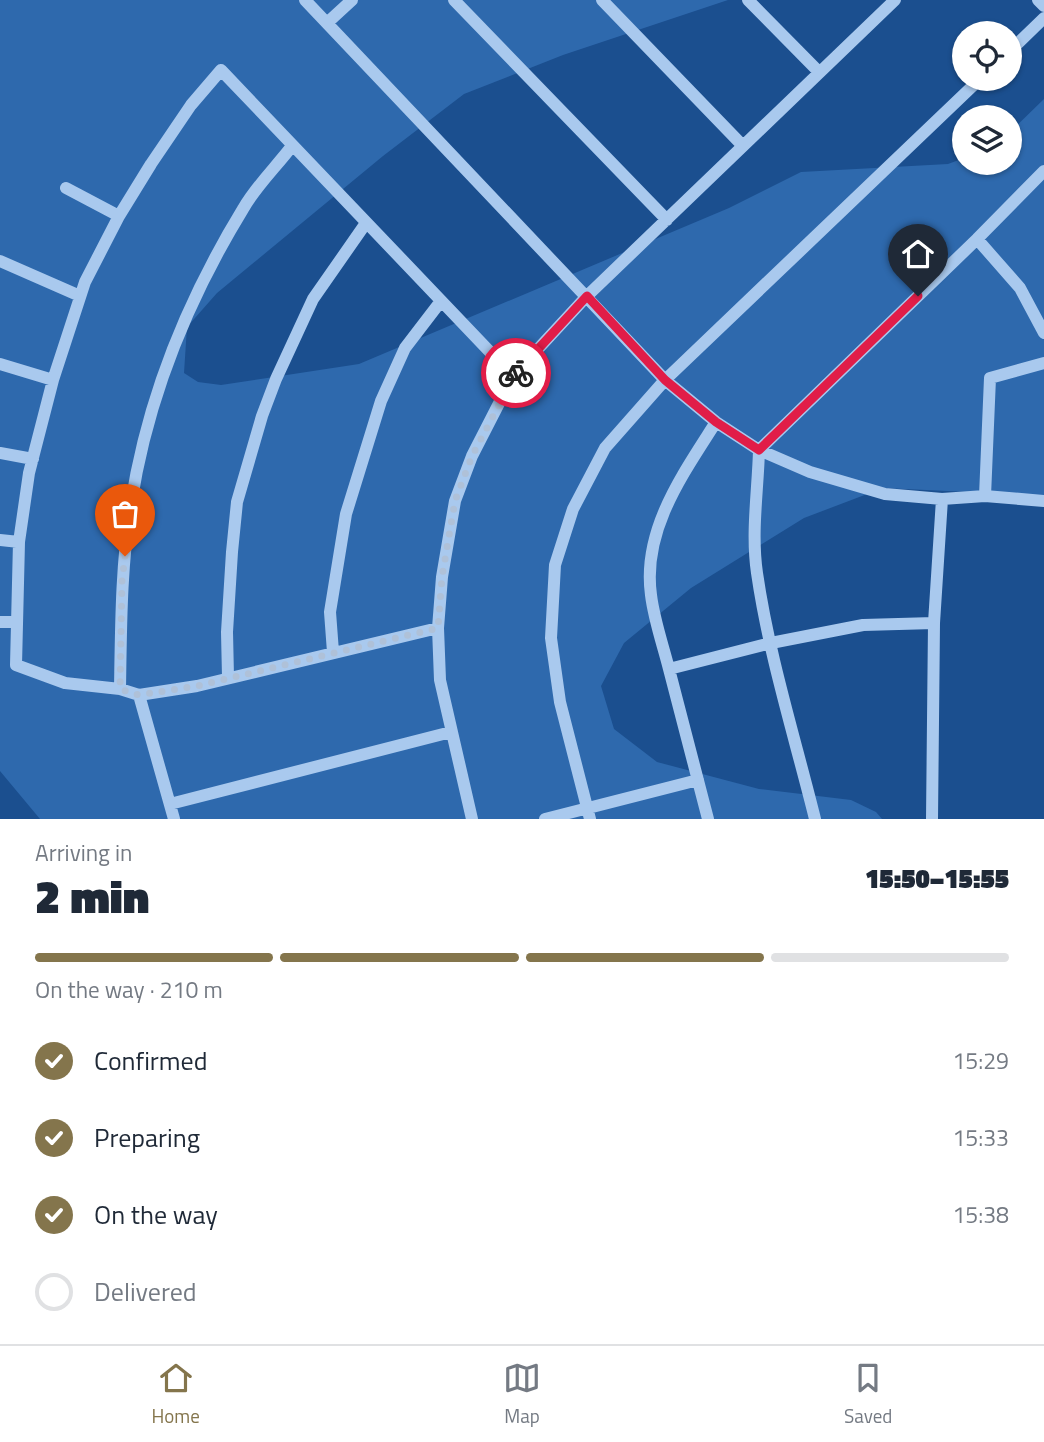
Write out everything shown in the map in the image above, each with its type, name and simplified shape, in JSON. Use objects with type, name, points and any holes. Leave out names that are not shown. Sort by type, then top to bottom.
[{"type":"street","points":[[304,0],[665,380],[716,422],[759,450],[810,472],[885,494],[942,499],[985,496],[1044,501]]},
{"type":"street","points":[[327,23],[352,0]]},
{"type":"street","points":[[454,0],[667,220]]},
{"type":"street","points":[[602,0],[743,146]]},
{"type":"street","points":[[748,0],[818,71]]},
{"type":"street","points":[[1038,0],[1044,6]]},
{"type":"street","points":[[472,819],[440,680],[438,628],[442,577],[455,501],[472,456],[513,376],[587,296],[893,1]]},
{"type":"street","points":[[1022,39],[1044,18]]},
{"type":"street","points":[[438,628],[197,686],[139,695],[120,689],[65,682],[16,665],[19,542],[33,459],[53,380],[85,282],[119,216],[191,105],[221,70],[513,376]]},
{"type":"street","points":[[589,814],[560,702],[551,638],[555,565],[573,509],[605,448],[665,380],[968,91]]},
{"type":"street","points":[[120,689],[122,581],[131,504],[152,409],[203,281],[244,206],[292,146]]},
{"type":"street","points":[[815,819],[757,572],[755,526],[759,450],[1044,171]]},
{"type":"street","points":[[66,188],[119,216]]},
{"type":"street","points":[[228,677],[227,632],[237,502],[262,416],[313,299],[366,223]]},
{"type":"street","points":[[977,239],[1020,288],[1044,333]]},
{"type":"street","points":[[0,261],[80,296]]},
{"type":"street","points":[[333,652],[330,612],[346,514],[381,401],[405,348],[441,301]]},
{"type":"street","points":[[985,496],[990,378],[1044,363]]},
{"type":"street","points":[[0,364],[53,380]]},
{"type":"street","points":[[708,819],[650,594],[651,559],[659,523],[672,492],[716,422]]},
{"type":"street","points":[[0,453],[33,459]]},
{"type":"street","points":[[932,819],[934,623],[942,499]]},
{"type":"street","points":[[0,540],[19,542]]},
{"type":"street","points":[[0,622],[17,622]]},
{"type":"street","points":[[668,669],[772,643],[863,625],[934,623]]},
{"type":"street","points":[[139,695],[174,819]]},
{"type":"street","points":[[170,804],[451,732]]},
{"type":"street","points":[[545,819],[589,814],[698,780]]},
{"type":"shaded area","points":[[0,0],[728,0],[563,55],[464,94],[383,156],[217,293],[187,327],[184,373],[198,382],[221,385],[359,364],[729,208],[801,172],[952,162],[952,175],[1022,175],[1022,120],[1044,99],[1044,506],[969,492],[883,488],[804,518],[691,588],[624,643],[601,686],[614,729],[657,762],[759,789],[851,800],[876,812],[882,819],[40,819],[0,771]]},
{"type":"way so far","points":[[125,556],[120,689],[139,695],[197,686],[438,628],[442,577],[455,501],[472,456],[516,373]]},
{"type":"route","points":[[516,373],[587,296],[665,380],[716,422],[759,450],[918,296]]}]
